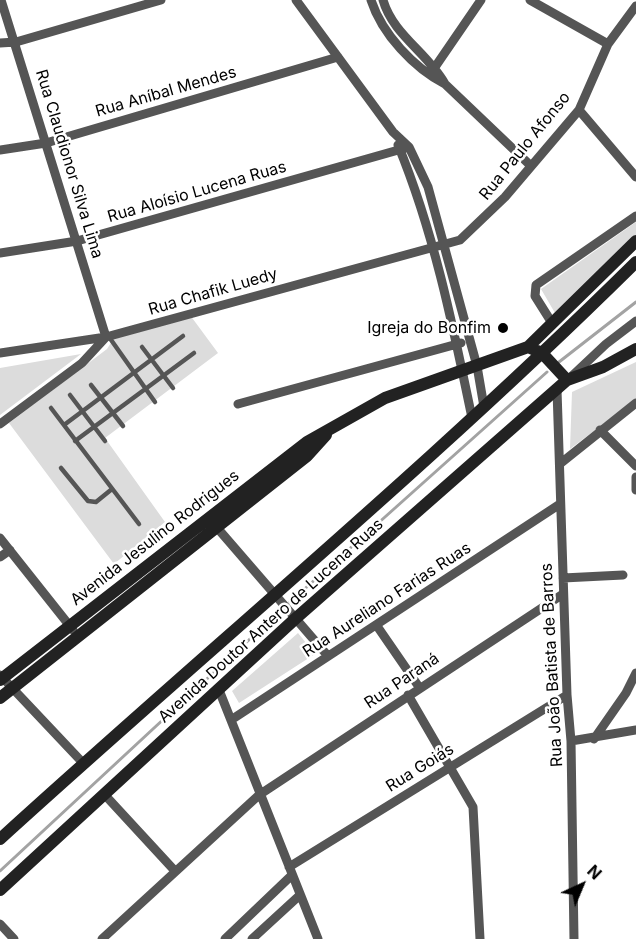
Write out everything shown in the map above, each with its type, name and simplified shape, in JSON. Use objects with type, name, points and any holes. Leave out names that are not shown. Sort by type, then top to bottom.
[{"type":"main road","points":[[636,241],[528,347],[542,353],[569,378],[603,367],[636,349]]},
{"type":"main road","name":"Avenida Doutor Antero de Lucena Ruas","points":[[0,839],[391,492],[542,353],[636,262]]},
{"type":"main road","name":"Avenida Jesulino Rodrigues","points":[[0,698],[13,689],[74,631],[212,521],[307,456],[331,430],[385,398],[528,347]]},
{"type":"main road","name":"Avenida Doutor Antero de Lucena Ruas","points":[[0,890],[296,619],[569,378]]},
{"type":"main road","name":"Avenida Jesulino Rodrigues","points":[[1,678],[74,631]]},
{"type":"street","name":"Rua Claudionor Silva Lima","points":[[1,0],[107,337]]},
{"type":"street","points":[[296,0],[393,132],[428,187],[477,366],[483,407]]},
{"type":"street","points":[[371,0],[381,24],[429,76],[445,84],[531,166]]},
{"type":"street","points":[[383,0],[394,24],[436,66],[445,84]]},
{"type":"street","points":[[429,76],[481,0]]},
{"type":"street","points":[[530,0],[608,44]]},
{"type":"street","points":[[0,44],[16,42],[155,1]]},
{"type":"street","name":"Rua Paulo Afonso","points":[[431,249],[444,246],[470,233],[579,110],[608,44],[636,6]]},
{"type":"street","name":"Rua Aníbal Mendes","points":[[0,150],[46,143],[338,57]]},
{"type":"street","points":[[579,110],[636,177]]},
{"type":"street","points":[[405,149],[456,344],[472,418]]},
{"type":"street","name":"Rua Aloísio Lucena Ruas","points":[[0,253],[77,241],[405,149]]},
{"type":"street","points":[[552,323],[535,296],[536,285],[636,216]]},
{"type":"street","name":"Rua Chafik Luedy","points":[[0,353],[107,337],[431,249]]},
{"type":"street","points":[[569,378],[606,344],[636,321]]},
{"type":"street","points":[[0,424],[82,363],[107,337]]},
{"type":"street","points":[[238,404],[470,340]]},
{"type":"street","name":"Rua João Batista de Barros","points":[[557,390],[561,463],[563,594],[571,741],[574,939]]},
{"type":"street","points":[[561,463],[636,403]]},
{"type":"street","points":[[600,430],[636,466]]},
{"type":"street","points":[[636,477],[636,490]]},
{"type":"street","name":"Rua Aureliano Farias Ruas","points":[[231,720],[560,504]]},
{"type":"street","points":[[212,521],[328,656]]},
{"type":"street","points":[[0,538],[74,631]]},
{"type":"street","points":[[0,557],[10,550]]},
{"type":"street","points":[[563,578],[623,575]]},
{"type":"street","name":"Rua Paraná","points":[[102,939],[259,795],[419,687],[563,594]]},
{"type":"street","points":[[377,626],[419,687]]},
{"type":"street","points":[[594,739],[626,693],[636,672]]},
{"type":"street","points":[[1,678],[83,763]]},
{"type":"street","points":[[219,690],[318,939]]},
{"type":"street","name":"Rua Goiás","points":[[225,939],[290,871],[567,694]]},
{"type":"street","points":[[408,695],[470,799],[474,813],[480,939]]},
{"type":"street","points":[[571,741],[594,739],[636,730]]},
{"type":"street","points":[[104,794],[175,871]]},
{"type":"street","points":[[252,939],[300,895]]},
{"type":"street","points":[[0,924],[14,939]]},
{"type":"lane","points":[[64,425],[183,336]]},
{"type":"lane","points":[[107,337],[155,402]]},
{"type":"lane","points":[[142,347],[173,388]]},
{"type":"lane","points":[[75,441],[194,353]]},
{"type":"lane","points":[[91,385],[123,426]]},
{"type":"lane","points":[[70,395],[105,441]]},
{"type":"lane","points":[[51,408],[139,524]]},
{"type":"lane","points":[[61,468],[88,501],[96,502],[112,489]]},
{"type":"shaded area","points":[[636,222],[636,235],[555,313],[541,289]]},
{"type":"shaded area","points":[[190,315],[218,353],[105,438],[165,522],[114,564],[9,423],[107,349],[116,335]]},
{"type":"shaded area","points":[[81,354],[0,415],[0,368]]},
{"type":"shaded area","points":[[636,362],[636,399],[570,449],[572,392]]},
{"type":"shaded area","points":[[298,633],[315,654],[239,703],[232,691]]},
{"type":"waterway","points":[[559,362],[636,302]]},
{"type":"waterway","points":[[290,602],[547,372]]},
{"type":"waterway","points":[[0,871],[279,612]]},
{"type":"place","name":"Igreja do Bonfim","points":[[503,328]]}]
